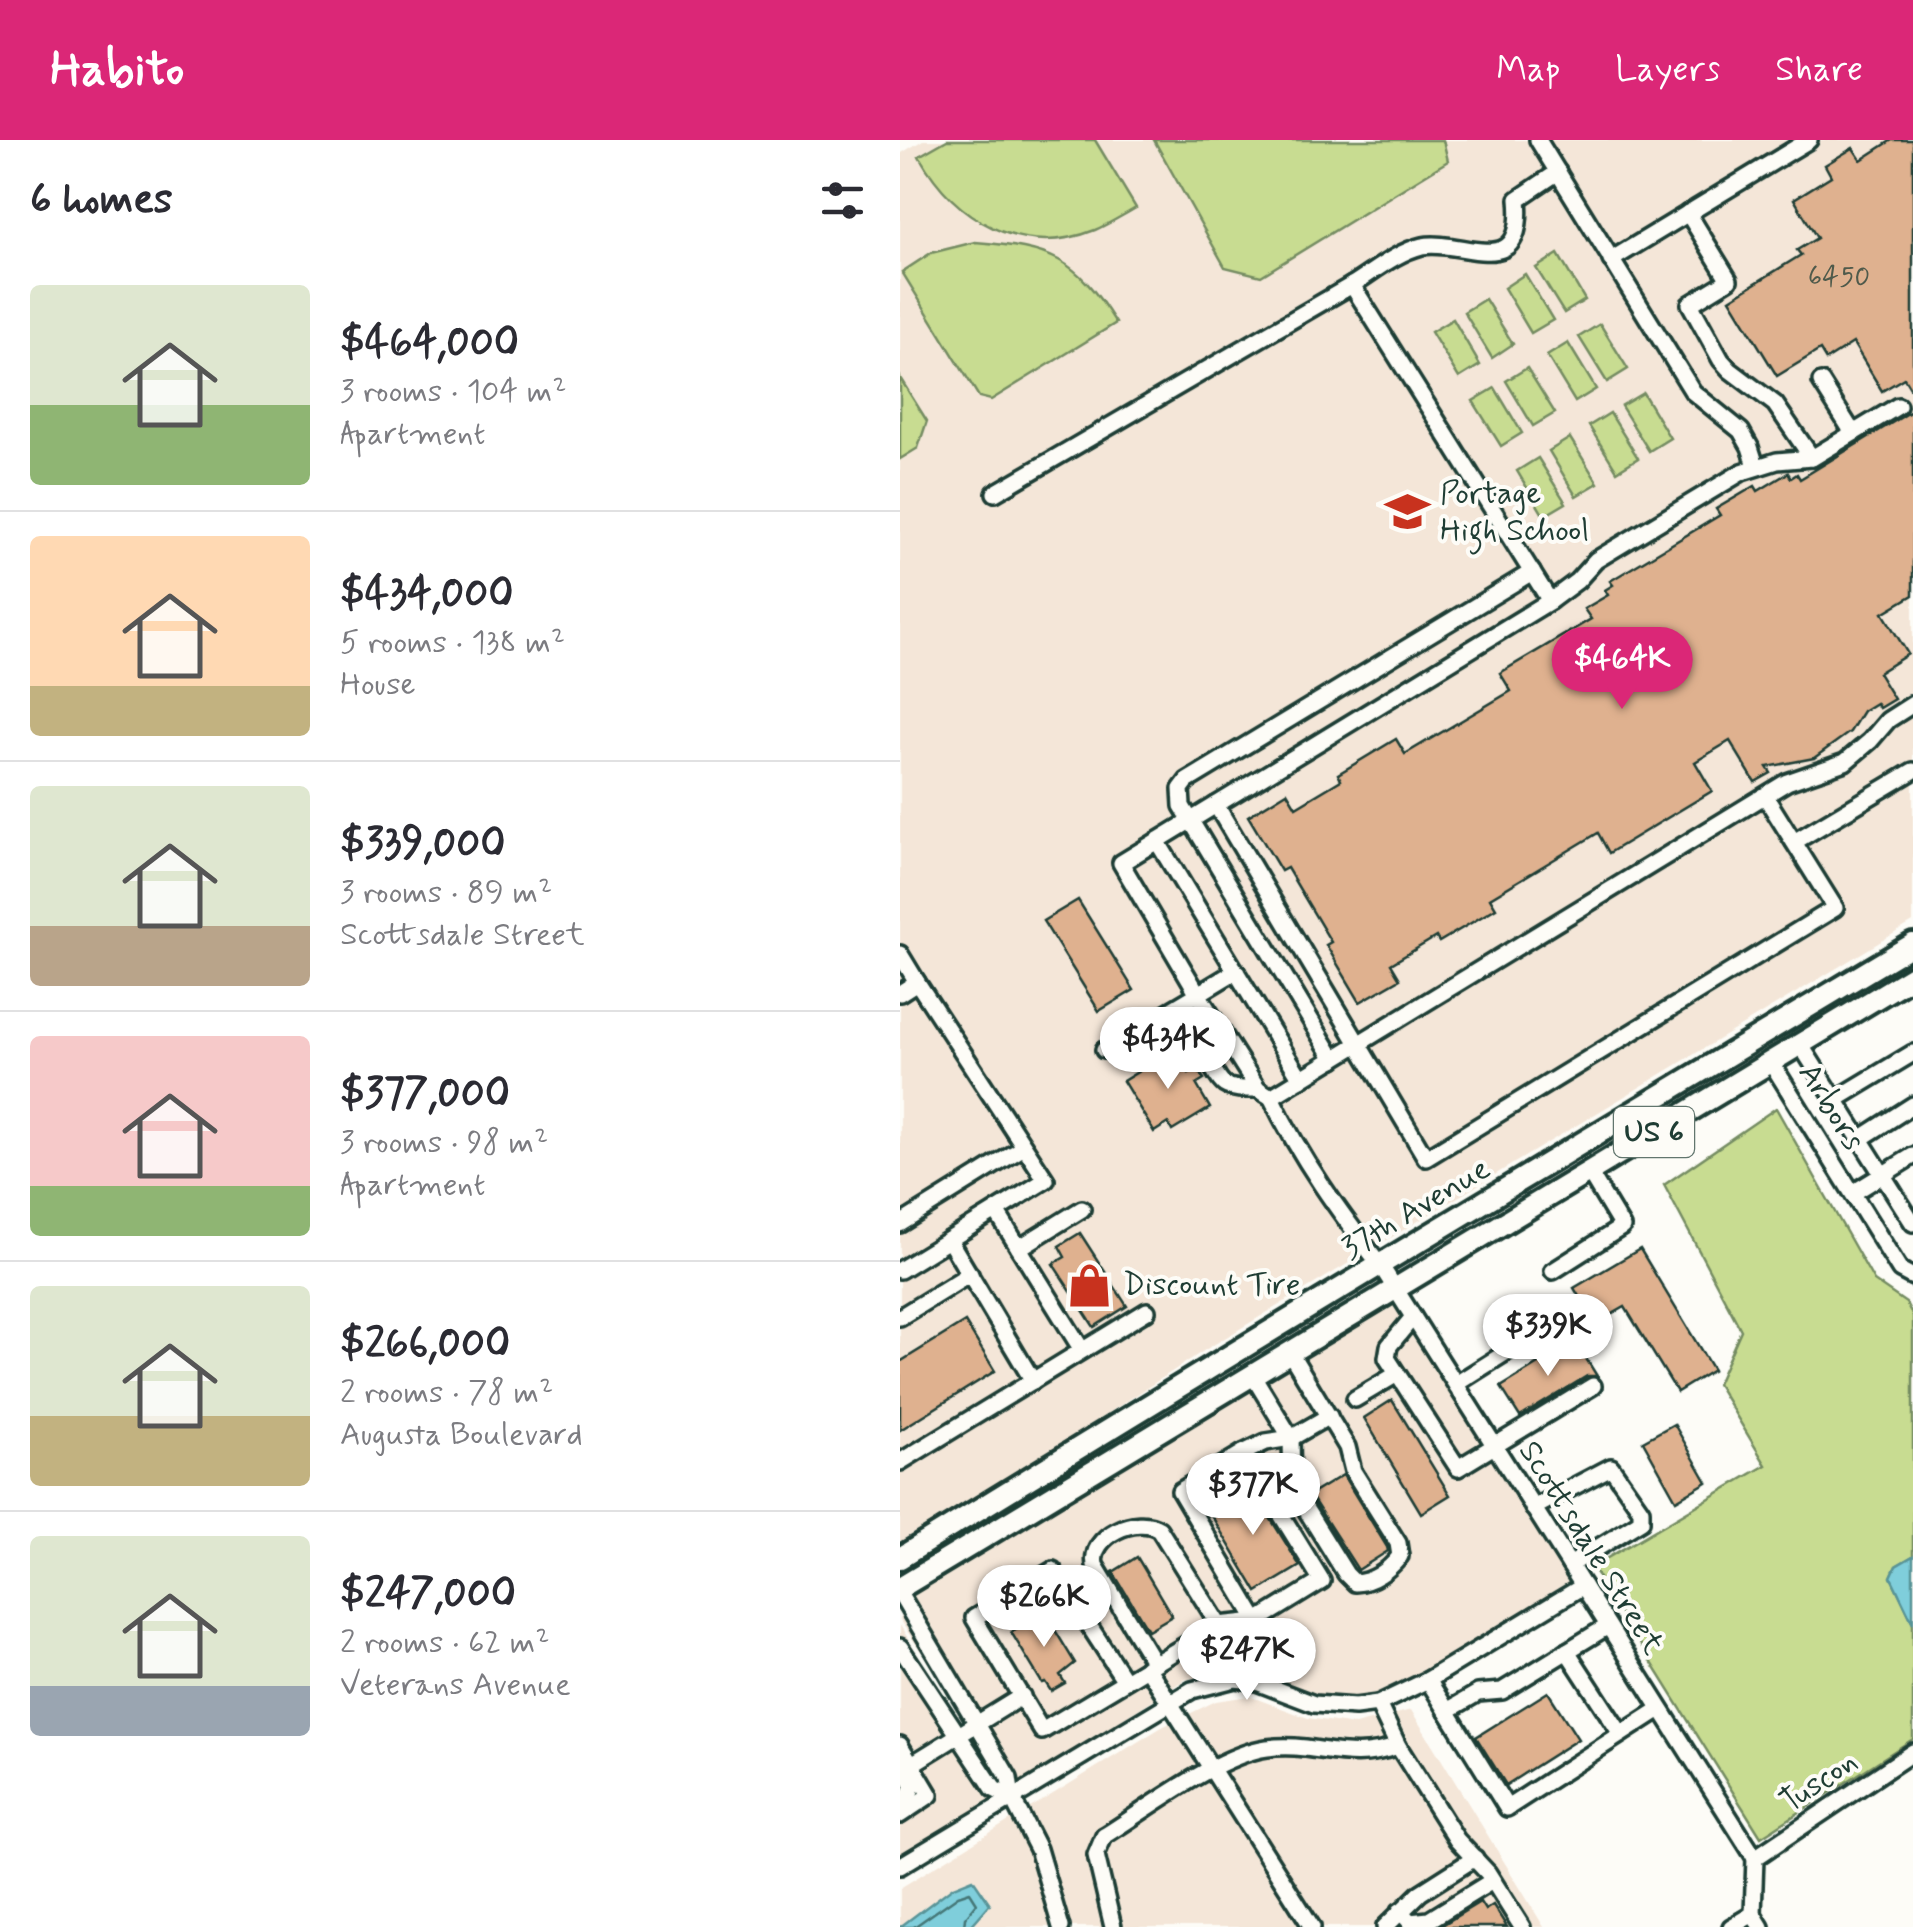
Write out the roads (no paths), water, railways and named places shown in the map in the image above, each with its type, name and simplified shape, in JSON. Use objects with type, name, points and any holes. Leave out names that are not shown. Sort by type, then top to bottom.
[{"type":"main road","name":"37th Avenue","points":[[900,1558],[1214,1363],[1913,944]]},
{"type":"main road","name":"37th Avenue","points":[[900,1591],[1289,1351],[1913,976]]},
{"type":"street","points":[[1538,140],[1692,392],[1741,431],[1756,466]]},
{"type":"street","points":[[1612,260],[1809,140]]},
{"type":"street","points":[[995,493],[1410,250],[1437,245],[1483,253],[1508,244],[1520,218],[1518,199],[1558,172]]},
{"type":"street","points":[[1688,214],[1729,280],[1690,304],[1721,360],[1776,404],[1812,458]]},
{"type":"street","points":[[1352,285],[1550,601]]},
{"type":"street","points":[[1820,382],[1853,433]]},
{"type":"street","points":[[1301,1079],[1157,841],[1550,601],[1577,581],[1596,560],[1756,466],[1812,458],[1898,406]]},
{"type":"street","points":[[1334,1059],[1191,820],[1180,799],[1181,789],[1187,781],[1532,572]]},
{"type":"street","points":[[1218,1026],[1201,1041],[1201,1049],[1228,1088],[1264,1093],[1301,1079],[1765,796],[1793,780],[1845,762],[1888,720],[1913,704]]},
{"type":"street","points":[[1794,842],[1913,771]]},
{"type":"street","points":[[1216,805],[1426,1158],[1835,908],[1765,796]]},
{"type":"street","name":"Scottsdale Street","points":[[1157,841],[1121,863],[1198,994],[1330,1201],[1381,1266],[1755,1858]]},
{"type":"street","points":[[900,954],[1046,1180],[900,1270]]},
{"type":"street","points":[[1104,1050],[1236,971]]},
{"type":"street","points":[[900,993],[918,982]]},
{"type":"street","name":"Arbors","points":[[1800,1044],[1913,1223]]},
{"type":"street","points":[[1835,1100],[1913,1053]]},
{"type":"street","name":"Arbors","points":[[1771,1062],[1900,1270],[1913,1277]]},
{"type":"street","points":[[1860,1139],[1913,1105]]},
{"type":"street","points":[[900,1224],[1024,1147]]},
{"type":"street","points":[[1853,1194],[1913,1156]]},
{"type":"street","points":[[1554,1270],[1622,1228],[1589,1172]]},
{"type":"street","points":[[1019,1248],[1082,1209]]},
{"type":"street","points":[[996,1210],[1082,1350]]},
{"type":"street","points":[[949,1240],[1033,1380]]},
{"type":"street","points":[[900,1317],[970,1274]]},
{"type":"street","points":[[900,1462],[1147,1311]]},
{"type":"street","points":[[1413,1317],[1389,1346],[1387,1358],[1468,1484]]},
{"type":"street","points":[[1456,1384],[1551,1324]]},
{"type":"street","points":[[1252,1374],[1290,1438],[1292,1486],[1346,1574],[1355,1583],[1384,1572],[1400,1556],[1398,1543],[1352,1471],[1347,1447],[1289,1351]]},
{"type":"street","points":[[1355,1399],[1397,1374]]},
{"type":"street","points":[[1458,1468],[1593,1386]]},
{"type":"street","points":[[1254,1681],[1257,1621],[1180,1490],[1243,1453],[1266,1442],[1290,1438],[1329,1416]]},
{"type":"street","points":[[1125,1681],[1053,1570],[974,1618],[1042,1731],[1125,1681],[1150,1661],[1218,1624],[1257,1621],[1322,1581],[1243,1453]]},
{"type":"street","points":[[1533,1508],[1611,1467],[1641,1510],[1641,1522],[1570,1565]]},
{"type":"street","points":[[1218,1624],[1159,1529],[1142,1522],[1117,1533],[1096,1549],[1095,1565],[1170,1702],[1312,1927]]},
{"type":"street","points":[[900,1866],[1170,1702],[1215,1682],[1254,1681],[1314,1704],[1378,1704],[1428,1680],[1583,1586]]},
{"type":"street","points":[[900,1591],[1009,1778],[1012,1798],[1038,1849],[1061,1927]]},
{"type":"street","points":[[1447,1711],[1478,1693],[1502,1691],[1608,1626]]},
{"type":"street","points":[[900,1647],[994,1789],[1012,1798]]},
{"type":"street","points":[[1567,1651],[1621,1734]]},
{"type":"street","points":[[1428,1680],[1506,1808],[1660,1709]]},
{"type":"street","points":[[906,1762],[960,1735],[1022,1696]]},
{"type":"street","points":[[1378,1704],[1398,1746],[1457,1840],[1492,1880],[1522,1927]]},
{"type":"street","points":[[900,1744],[913,1786],[908,1798],[900,1802]]},
{"type":"street","points":[[1113,1927],[1096,1855],[1104,1836],[1242,1755],[1273,1747],[1356,1756],[1398,1746]]},
{"type":"street","name":"Tuscon","points":[[1755,1858],[1913,1752]]},
{"type":"street","points":[[900,1815],[930,1796],[906,1762]]},
{"type":"street","points":[[1385,1927],[1420,1893],[1475,1858]]},
{"type":"street","points":[[1731,1927],[1757,1920],[1755,1858]]},
{"type":"street","points":[[1400,1911],[1410,1922],[1429,1920],[1492,1880]]},
{"type":"water","points":[[1913,1556],[1913,1623],[1891,1577],[1896,1566]]},
{"type":"water","points":[[973,1879],[990,1904],[970,1927],[900,1927],[953,1887]]},
{"type":"place","name":"Portage High School","points":[[1407,512]]},
{"type":"place","name":"Discount Tire","points":[[1090,1285]]}]
